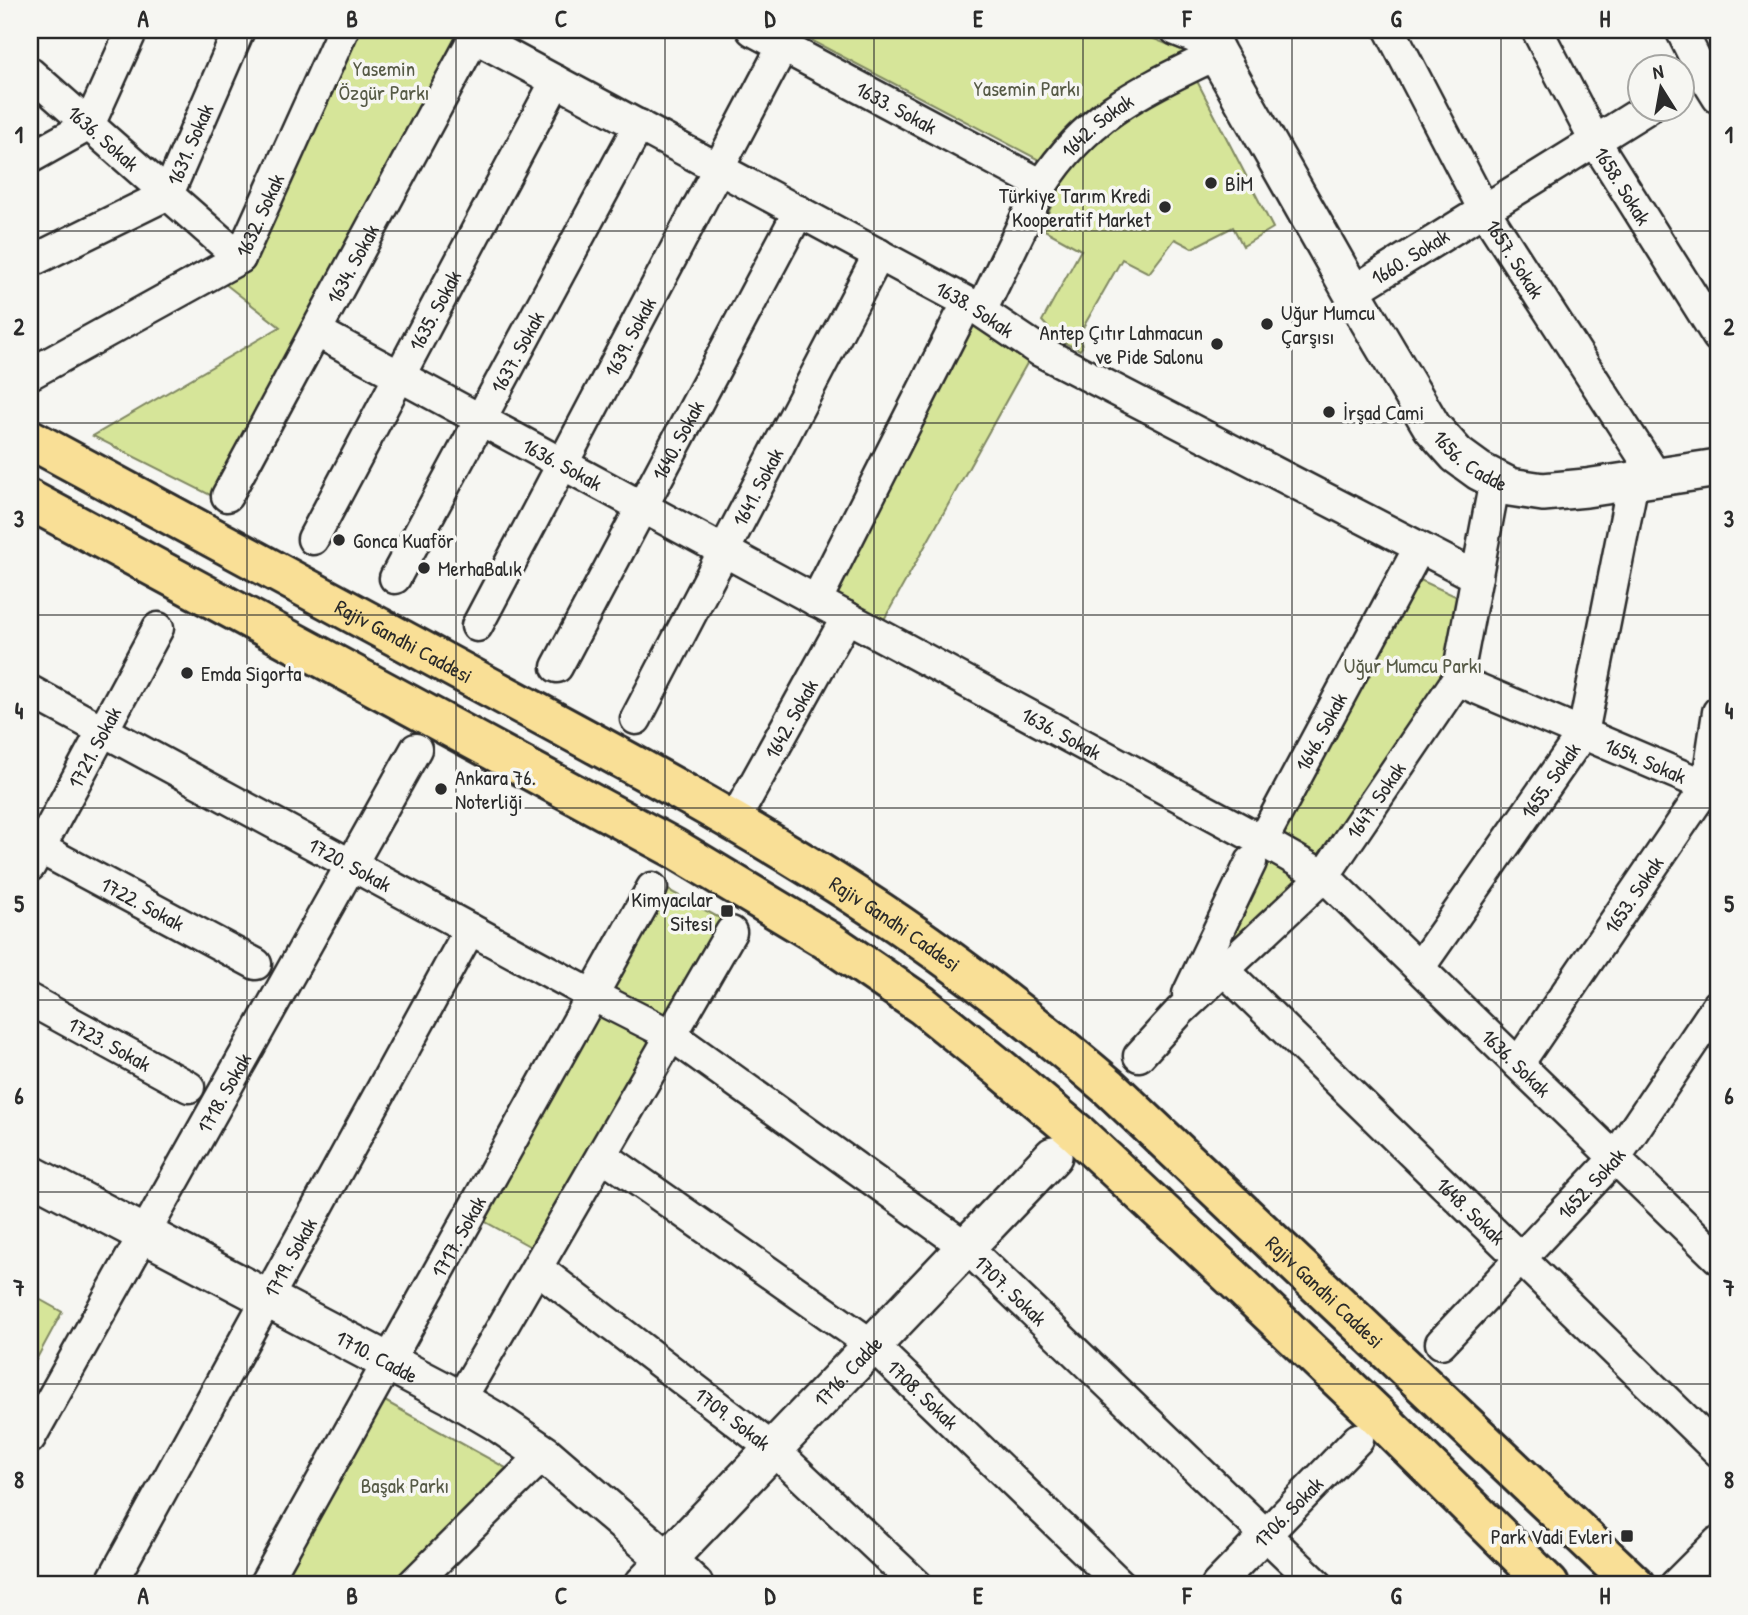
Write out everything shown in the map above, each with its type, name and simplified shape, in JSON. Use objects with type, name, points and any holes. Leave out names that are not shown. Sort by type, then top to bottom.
[{"type":"main road","name":"Rajiv Gandhi Caddesi","points":[[30,439],[734,821],[862,900],[954,962],[1109,1087],[1635,1585]]},
{"type":"main road","points":[[30,500],[674,848],[827,940],[922,1005],[1076,1132],[1226,1270],[1379,1416],[1549,1585]]},
{"type":"street","points":[[30,158],[89,125],[132,30]]},
{"type":"street","name":"1631. Sokak","points":[[30,262],[168,194],[239,30]]},
{"type":"street","name":"1632. Sokak","points":[[30,374],[240,258],[343,30]]},
{"type":"street","name":"1633. Sokak","points":[[752,30],[1042,185]]},
{"type":"street","points":[[1175,30],[1211,43]]},
{"type":"street","name":"1657. Sokak","points":[[1390,30],[1484,210],[1645,480]]},
{"type":"street","name":"1658. Sokak","points":[[1537,30],[1595,141],[1718,337]]},
{"type":"street","points":[[1681,30],[1705,81]]},
{"type":"street","name":"1638. Sokak","points":[[476,33],[556,81],[968,302],[970,315],[1477,577]]},
{"type":"street","name":"1634. Sokak","points":[[227,496],[476,33]]},
{"type":"street","name":"1642. Sokak","points":[[817,601],[970,315],[1055,165],[1087,130],[1108,113],[1211,43]]},
{"type":"street","name":"1656. Cadde","points":[[1211,43],[1432,427],[1457,455],[1495,480],[1510,486],[1543,492],[1718,468]]},
{"type":"street","name":"1639. Sokak","points":[[477,626],[783,46]]},
{"type":"street","name":"1636. Sokak","points":[[30,73],[240,258]]},
{"type":"street","name":"1635. Sokak","points":[[313,540],[556,81]]},
{"type":"street","name":"1660. Sokak","points":[[1352,292],[1626,122]]},
{"type":"street","name":"1637. Sokak","points":[[395,578],[639,125]]},
{"type":"street","name":"1640. Sokak","points":[[557,667],[799,211]]},
{"type":"street","name":"1641. Sokak","points":[[636,719],[879,254]]},
{"type":"street","name":"1636. Sokak","points":[[316,331],[847,617],[1257,852],[1324,876],[1717,1254]]},
{"type":"street","name":"1647. Sokak","points":[[1139,1056],[1180,1010],[1324,876],[1457,680],[1495,480]]},
{"type":"street","name":"1655. Sokak","points":[[1419,968],[1583,733],[1645,480]]},
{"type":"street","name":"1646. Sokak","points":[[1180,1010],[1257,852],[1419,548]]},
{"type":"street","name":"1642. Sokak","points":[[734,821],[847,617]]},
{"type":"street","name":"1721. Sokak","points":[[33,852],[158,628]]},
{"type":"street","name":"1654. Sokak","points":[[1457,680],[1712,788]]},
{"type":"street","name":"1720. Sokak","points":[[30,691],[592,995],[671,1035]]},
{"type":"street","name":"1653. Sokak","points":[[1518,1064],[1712,788],[1718,712]]},
{"type":"street","name":"1718. Sokak","points":[[30,1438],[416,749]]},
{"type":"street","name":"1722. Sokak","points":[[33,852],[256,964]]},
{"type":"street","name":"1717. Sokak","points":[[264,1585],[652,888]]},
{"type":"street","name":"1719. Sokak","points":[[110,1585],[470,929]]},
{"type":"street","points":[[460,1400],[731,932]]},
{"type":"street","name":"1648. Sokak","points":[[1224,970],[1718,1451]]},
{"type":"street","name":"1723. Sokak","points":[[30,1000],[189,1087]]},
{"type":"street","name":"1652. Sokak","points":[[1441,1343],[1615,1158],[1718,1005]]},
{"type":"street","name":"1707. Sokak","points":[[671,1035],[966,1247],[1318,1585]]},
{"type":"street","name":"1708. Sokak","points":[[602,1155],[872,1345],[1121,1585]]},
{"type":"street","name":"1716. Cadde","points":[[655,1573],[1053,1156]]},
{"type":"street","name":"1710. Cadde","points":[[30,1174],[497,1422],[544,1454],[655,1573],[694,1585]]},
{"type":"street","name":"1709. Sokak","points":[[537,1268],[773,1449],[917,1585]]},
{"type":"street","name":"1706. Sokak","points":[[1217,1585],[1358,1438]]},
{"type":"street","points":[[412,1585],[544,1454]]},
{"type":"street","points":[[1675,1585],[1718,1542]]},
{"type":"green space","name":"Yasemin Özgür Parkı","points":[[351,30],[468,30],[216,498],[93,436],[280,327],[224,283]]},
{"type":"green space","name":"Yasemin Parkı","points":[[792,30],[1132,30],[1189,53],[1089,108],[1039,160]]},
{"type":"green space","points":[[1196,79],[1273,228],[1243,246],[1233,227],[1192,248],[1175,239],[1149,273],[1122,259],[1077,338],[1081,341],[1080,350],[1060,341],[1042,321],[1081,250],[1041,228],[1065,177],[1091,142],[1120,117]]},
{"type":"green space","points":[[970,314],[1030,358],[881,625],[827,597]]},
{"type":"green space","name":"Uğur Mumcu Parkı","points":[[1416,578],[1464,600],[1451,676],[1321,862],[1277,840]]},
{"type":"green space","points":[[1262,855],[1311,883],[1199,985]]},
{"type":"green space","points":[[661,886],[725,921],[540,1252],[475,1216]]},
{"type":"green space","points":[[30,1294],[62,1312],[30,1371]]},
{"type":"green space","name":"Başak Parkı","points":[[383,1400],[506,1468],[394,1585],[277,1585]]},
{"type":"place","name":"BİM","points":[[1211,183]]},
{"type":"place","name":"Türkiye Tarım Kredi Kooperatif Market","points":[[1165,207]]},
{"type":"place","name":"Uğur Mumcu Çarşısı","points":[[1267,324]]},
{"type":"place","name":"Antep Çıtır Lahmacun ve Pide Salonu","points":[[1217,344]]},
{"type":"place","name":"İrşad Cami","points":[[1329,412]]},
{"type":"place","name":"Gonca Kuaför","points":[[339,540]]},
{"type":"place","name":"MerhaBalık","points":[[424,568]]},
{"type":"place","name":"Emda Sigorta","points":[[187,673]]},
{"type":"place","name":"Ankara 76. Noterliği","points":[[441,789]]},
{"type":"place","name":"Kimyacılar Sitesi","points":[[727,911]]},
{"type":"place","name":"Park Vadi Evleri","points":[[1627,1536]]}]
